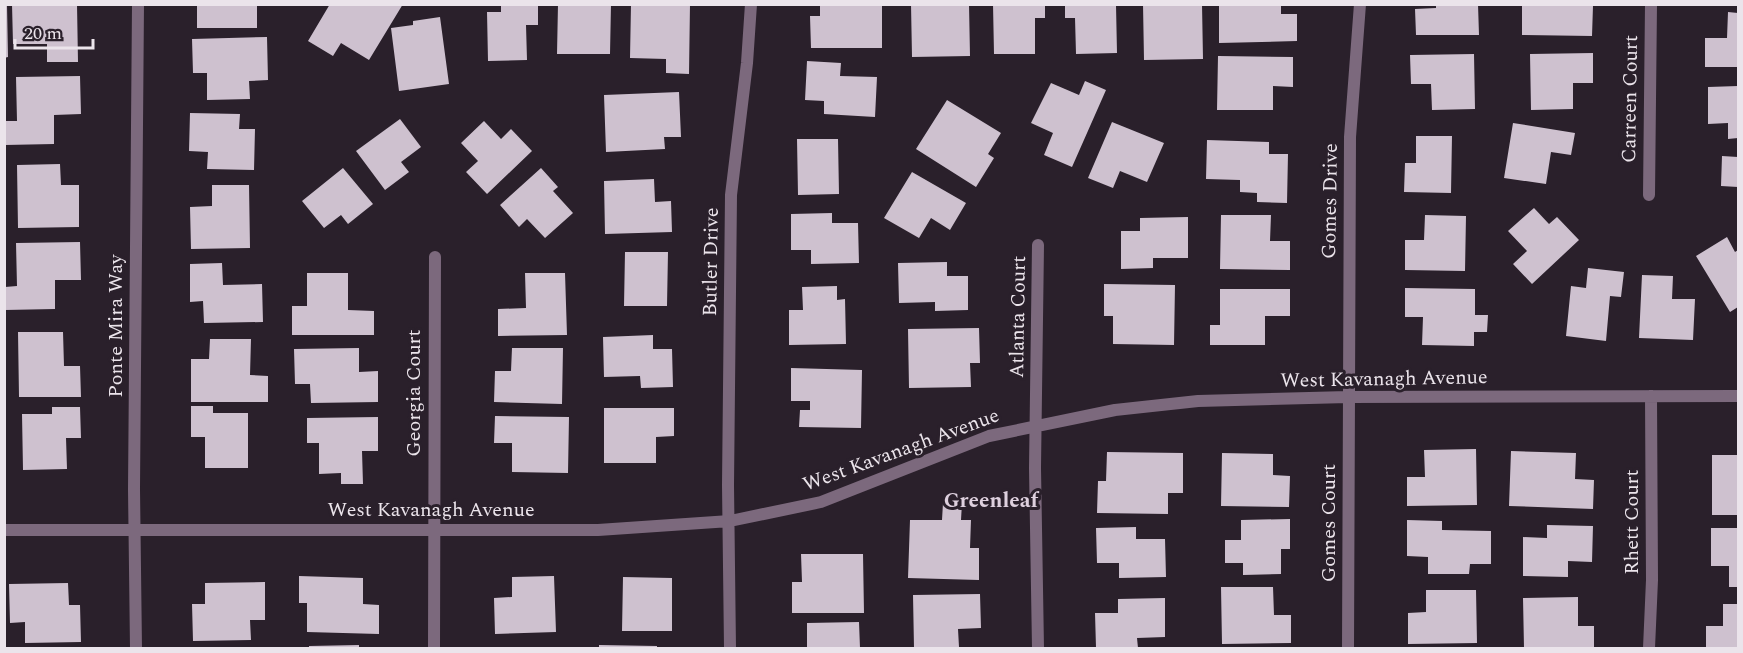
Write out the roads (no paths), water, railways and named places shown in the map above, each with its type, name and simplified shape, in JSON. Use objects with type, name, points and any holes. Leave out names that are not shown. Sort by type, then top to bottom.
[{"type":"street","name":"Ponte Mira Way","points":[[136,648],[138,4]]},
{"type":"street","name":"Butler Drive","points":[[730,648],[731,195],[747,63],[750,4]]},
{"type":"street","name":"Gomes Drive","points":[[1348,398],[1350,137],[1360,4]]},
{"type":"street","name":"Carreen Court","points":[[1649,195],[1651,4]]},
{"type":"street","name":"Atlanta Court","points":[[1038,245],[1036,425],[1038,648]]},
{"type":"street","name":"Georgia Court","points":[[434,648],[435,257]]},
{"type":"street","name":"Rhett Court","points":[[1649,648],[1653,580],[1651,396]]},
{"type":"street","name":"West Kavanagh Avenue","points":[[4,530],[598,530],[730,521],[821,502],[989,436],[1115,410],[1198,401],[1738,396]]},
{"type":"street","name":"Gomes Court","points":[[1348,398],[1348,648]]},
{"type":"district","name":"Greenleaf","points":[[991,501]]}]
